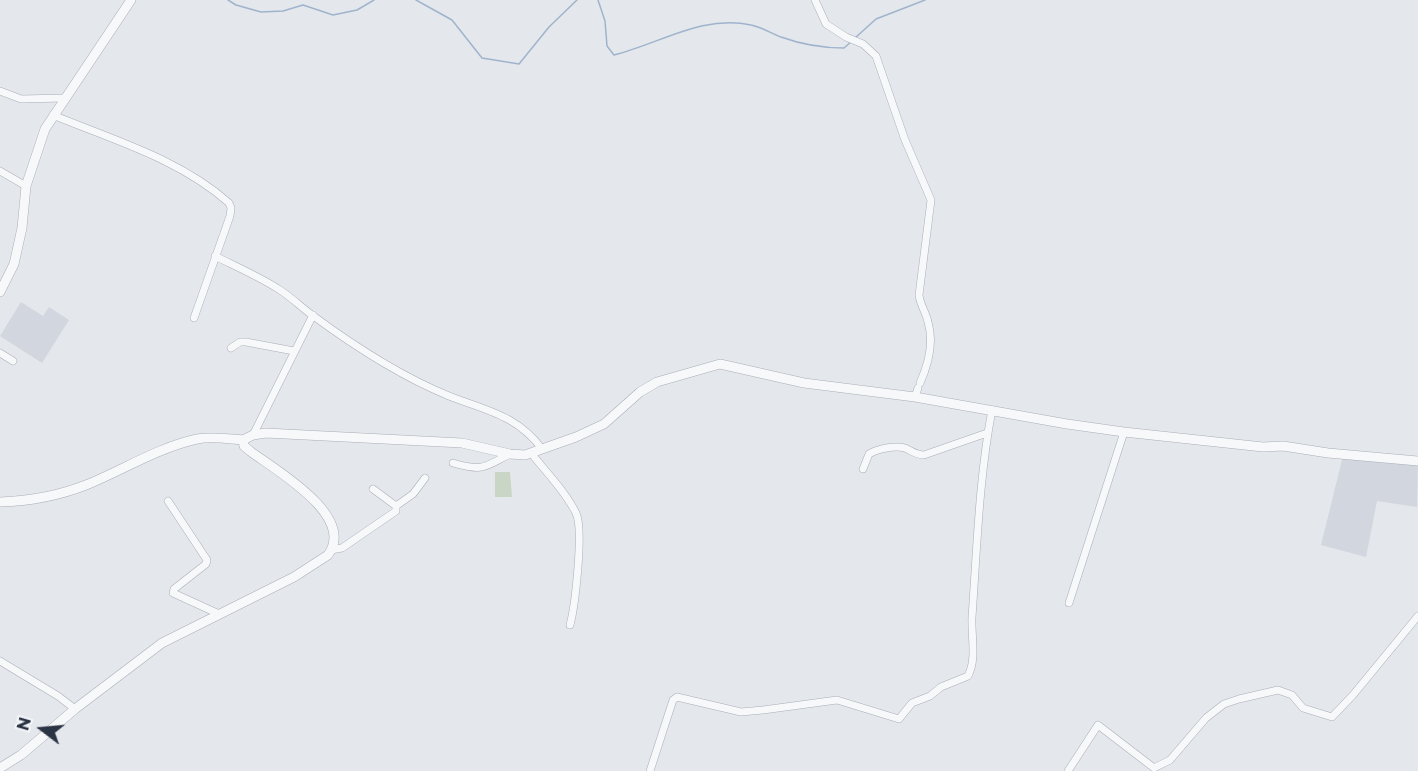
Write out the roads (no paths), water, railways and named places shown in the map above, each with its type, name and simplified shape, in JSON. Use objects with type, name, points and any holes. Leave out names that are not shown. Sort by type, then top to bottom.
[{"type":"street","points":[[0,292],[14,264],[22,228],[26,186],[38,147],[53,115],[91,63],[131,0]]},
{"type":"street","points":[[815,0],[826,24],[846,37],[863,44],[876,56],[905,140],[932,200],[919,295],[929,323],[929,358],[917,389]]},
{"type":"street","points":[[0,91],[21,99],[64,98]]},
{"type":"street","points":[[53,115],[161,159],[189,174],[229,203],[231,211],[194,318]]},
{"type":"street","points":[[0,171],[26,186]]},
{"type":"street","points":[[215,256],[279,289],[313,315],[401,374],[505,417],[525,430],[542,449]]},
{"type":"street","points":[[253,435],[313,315]]},
{"type":"street","points":[[231,348],[240,342],[246,342],[294,351]]},
{"type":"street","points":[[0,353],[13,362]]},
{"type":"street","points":[[0,502],[61,494],[88,484],[150,454],[199,439],[243,440],[253,435],[266,433],[442,441],[473,444],[510,454],[525,455],[582,435],[604,424],[640,392],[657,382],[720,364],[804,383],[917,389],[992,410],[1046,421],[1124,432],[1418,461]]},
{"type":"street","points":[[650,771],[677,697],[741,712],[837,700],[899,719],[912,703],[930,696],[941,687],[968,676],[973,663],[972,621],[987,433],[992,410]]},
{"type":"street","points":[[1069,603],[1124,432]]},
{"type":"street","points":[[863,469],[869,454],[873,452],[902,447],[917,455],[924,455],[987,433]]},
{"type":"street","points":[[0,768],[21,755],[75,709],[162,644],[294,577],[332,550],[333,534],[325,512],[312,497],[244,446],[243,440]]},
{"type":"street","points":[[531,453],[556,484],[578,519],[575,600],[570,625]]},
{"type":"street","points":[[453,463],[479,469],[490,466],[510,454]]},
{"type":"street","points":[[332,550],[342,548],[394,514],[396,506],[413,494],[425,478]]},
{"type":"street","points":[[373,489],[396,506]]},
{"type":"street","points":[[168,501],[207,560],[206,564],[174,589],[173,593],[219,614]]},
{"type":"street","points":[[1068,771],[1098,725],[1154,768],[1170,760],[1206,718],[1224,704],[1239,699],[1278,690],[1292,695],[1303,708],[1332,717],[1418,616]]},
{"type":"street","points":[[0,661],[75,709]]},
{"type":"waterway","points":[[228,0],[236,5],[261,12],[283,11],[303,5],[333,15],[357,10],[374,0]]},
{"type":"waterway","points":[[416,0],[452,20],[482,58],[519,64],[549,27],[577,0]]},
{"type":"waterway","points":[[598,0],[605,21],[607,46],[614,55],[681,32],[716,24],[751,25],[789,40],[820,47],[844,48],[852,41]]},
{"type":"waterway","points":[[855,38],[876,19],[925,0]]}]
